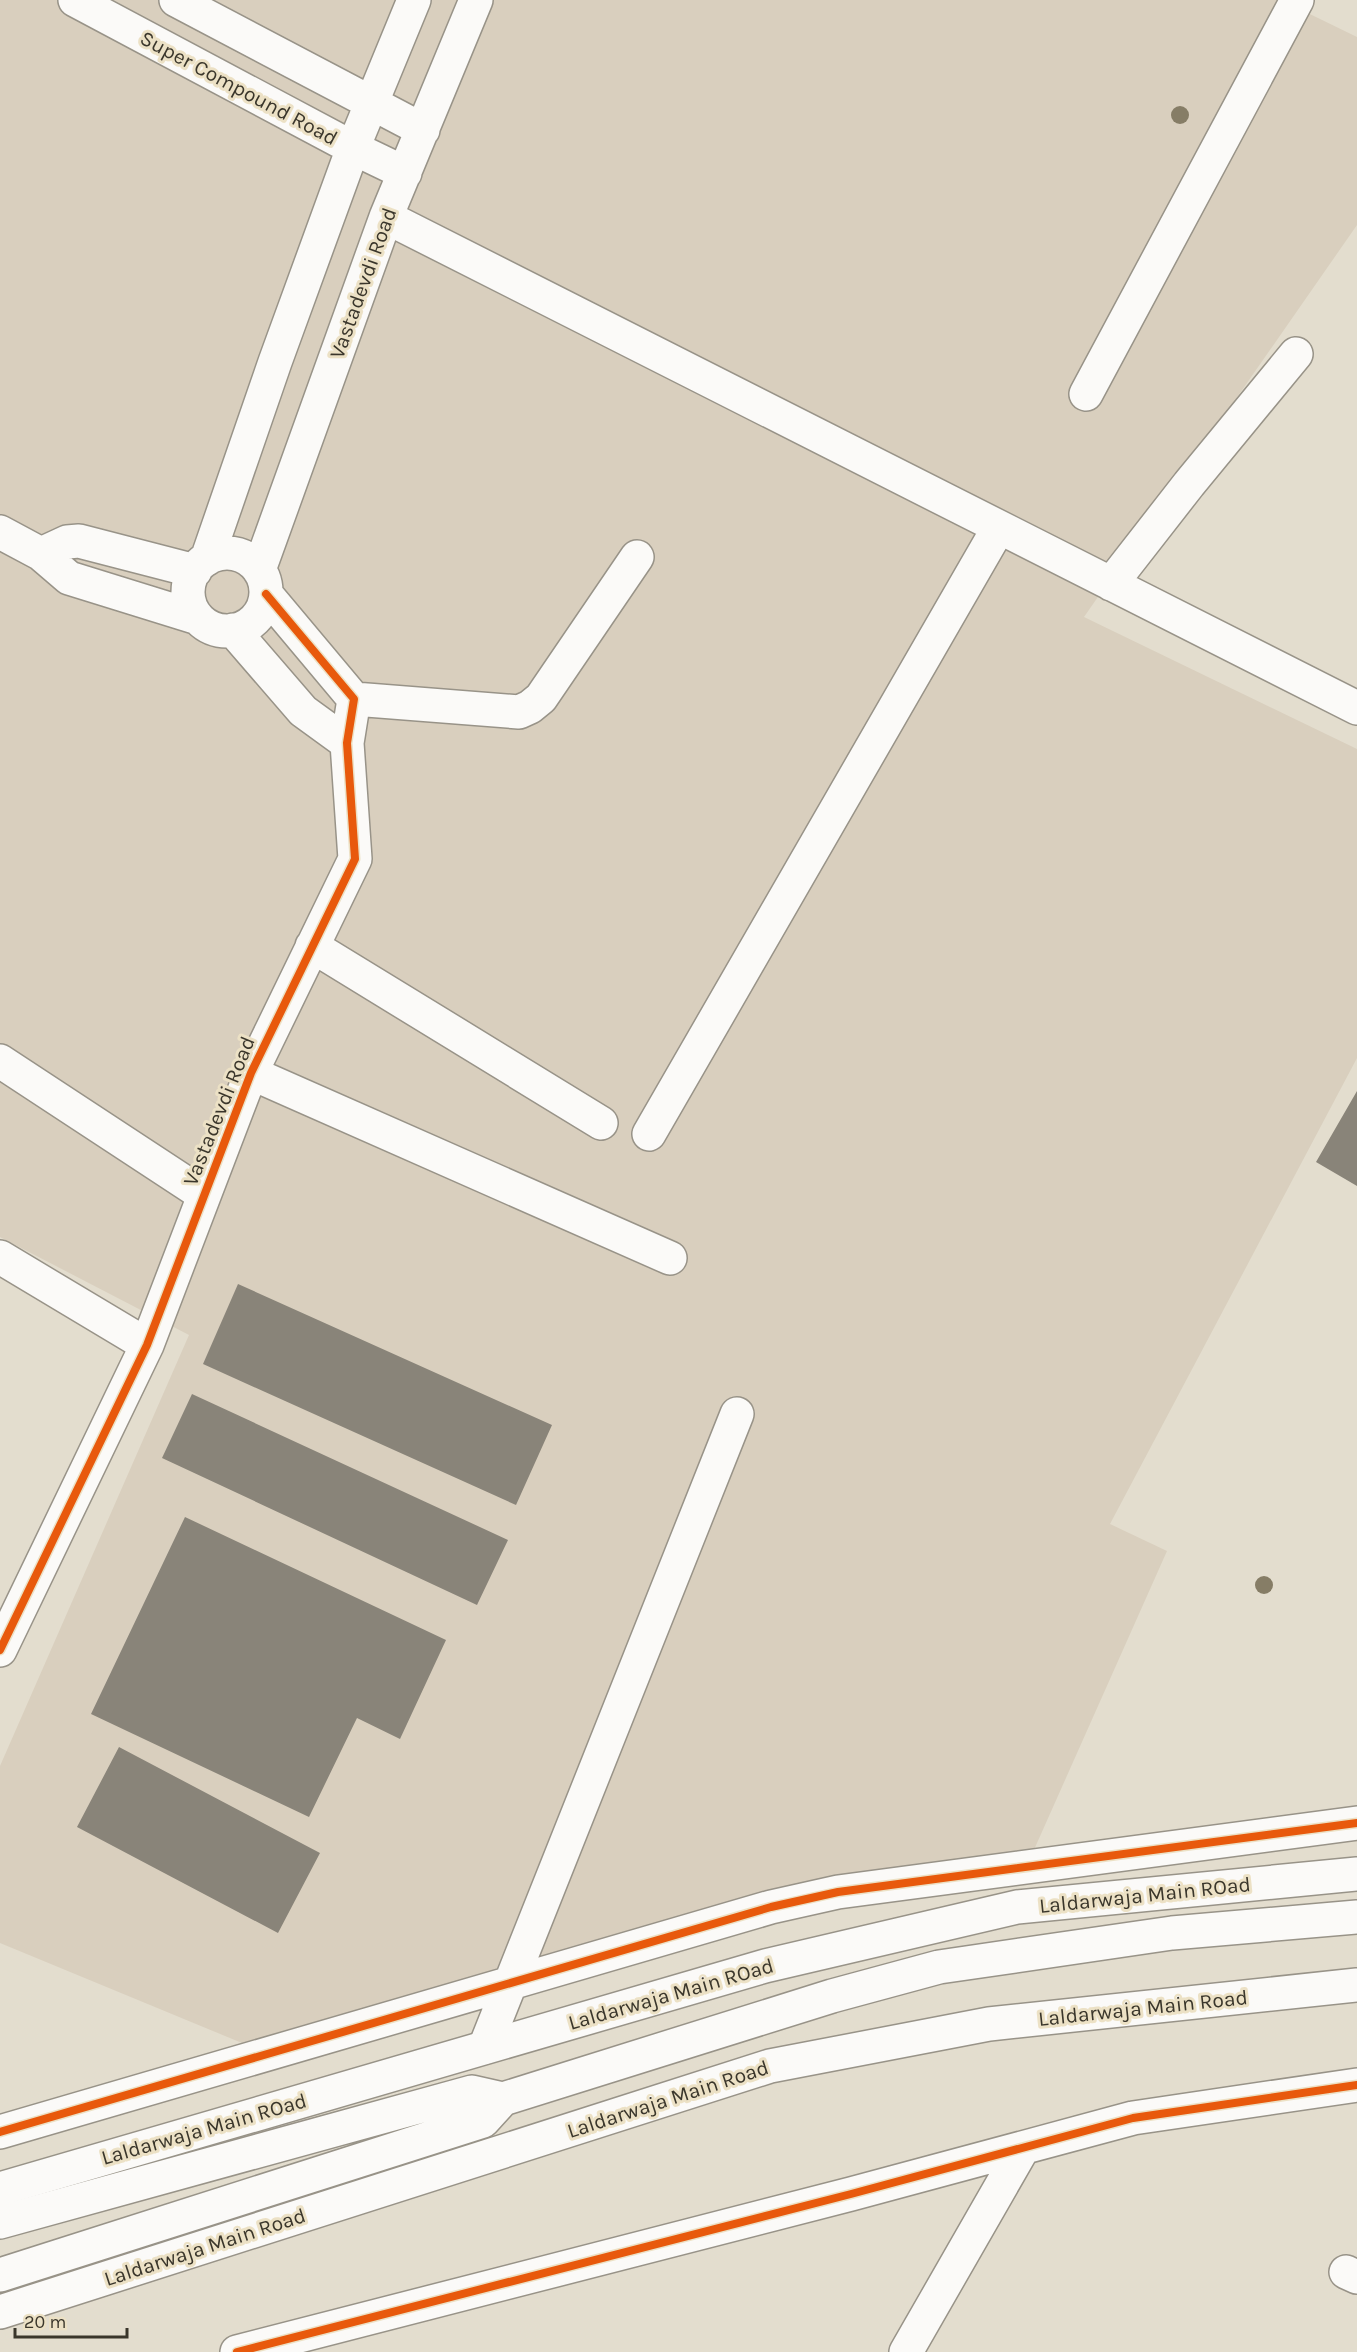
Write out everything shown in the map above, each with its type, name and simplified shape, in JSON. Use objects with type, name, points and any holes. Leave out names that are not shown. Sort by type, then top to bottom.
[{"type":"main road","name":"Super Compound Road","points":[[75,0],[353,148],[405,173]]},
{"type":"main road","points":[[176,0],[423,130]]},
{"type":"main road","points":[[198,618],[188,595],[201,565],[353,148],[414,0]]},
{"type":"main road","name":"Vastadevdi Road","points":[[262,582],[386,217],[476,0]]},
{"type":"main road","points":[[1086,394],[1297,0]]},
{"type":"main road","points":[[386,217],[1357,708]]},
{"type":"main road","points":[[1111,584],[1189,484],[1296,354]]},
{"type":"main road","points":[[649,1134],[999,527]]},
{"type":"main road","points":[[0,532],[41,554],[69,578],[198,618],[220,630],[233,630],[256,618],[263,608],[262,582]]},
{"type":"main road","points":[[41,554],[66,542],[79,541],[201,565],[226,553],[239,555],[354,699],[519,712],[541,698],[637,557]]},
{"type":"main road","points":[[233,630],[303,711],[347,743]]},
{"type":"main road","name":"Vastadevdi Road","points":[[0,1650],[147,1345],[251,1073],[355,859],[347,743],[354,699]]},
{"type":"main road","points":[[312,946],[601,1124]]},
{"type":"main road","points":[[0,1061],[204,1195]]},
{"type":"main road","points":[[251,1073],[670,1258]]},
{"type":"main road","points":[[0,1257],[147,1345]]},
{"type":"main road","points":[[485,2048],[737,1414]]},
{"type":"main road","points":[[0,2132],[771,1907],[838,1892],[1357,1823]]},
{"type":"main road","name":"Laldarwaja Main ROad","points":[[0,2189],[765,1966],[1017,1907],[1357,1874]]},
{"type":"main road","points":[[0,2222],[472,2092],[503,2099],[832,1996],[939,1967],[1172,1933],[1357,1917]]},
{"type":"main road","name":"Laldarwaja Main Road","points":[[0,2312],[770,2066],[989,2024],[1357,1985]]},
{"type":"main road","points":[[237,2352],[1133,2118],[1357,2085]]},
{"type":"main road","points":[[0,2275],[483,2121],[503,2099]]},
{"type":"main road","points":[[906,2352],[1023,2148]]},
{"type":"shaded area","points":[[0,0],[1281,0],[1357,37],[1357,225],[1084,617],[1357,749],[1357,1058],[1110,1524],[1167,1551],[1033,1852],[242,2043],[0,1943],[0,1766],[189,1335],[0,1237]]},
{"type":"building","points":[[1357,1091],[1357,1186],[1316,1162]]},
{"type":"building","points":[[238,1284],[552,1425],[516,1505],[203,1364]]},
{"type":"building","points":[[192,1394],[508,1540],[477,1605],[162,1458]]},
{"type":"building","points":[[185,1517],[446,1640],[400,1739],[357,1718],[309,1817],[91,1714]]},
{"type":"building","points":[[119,1747],[320,1853],[278,1933],[77,1827]]},
{"type":"cycle path","points":[[0,1650],[147,1345],[251,1073],[355,859],[347,743],[354,699],[266,594]]},
{"type":"cycle path","points":[[0,2132],[771,1907],[838,1892],[1357,1823]]},
{"type":"cycle path","points":[[237,2352],[851,2194],[1133,2118],[1357,2085]]}]
